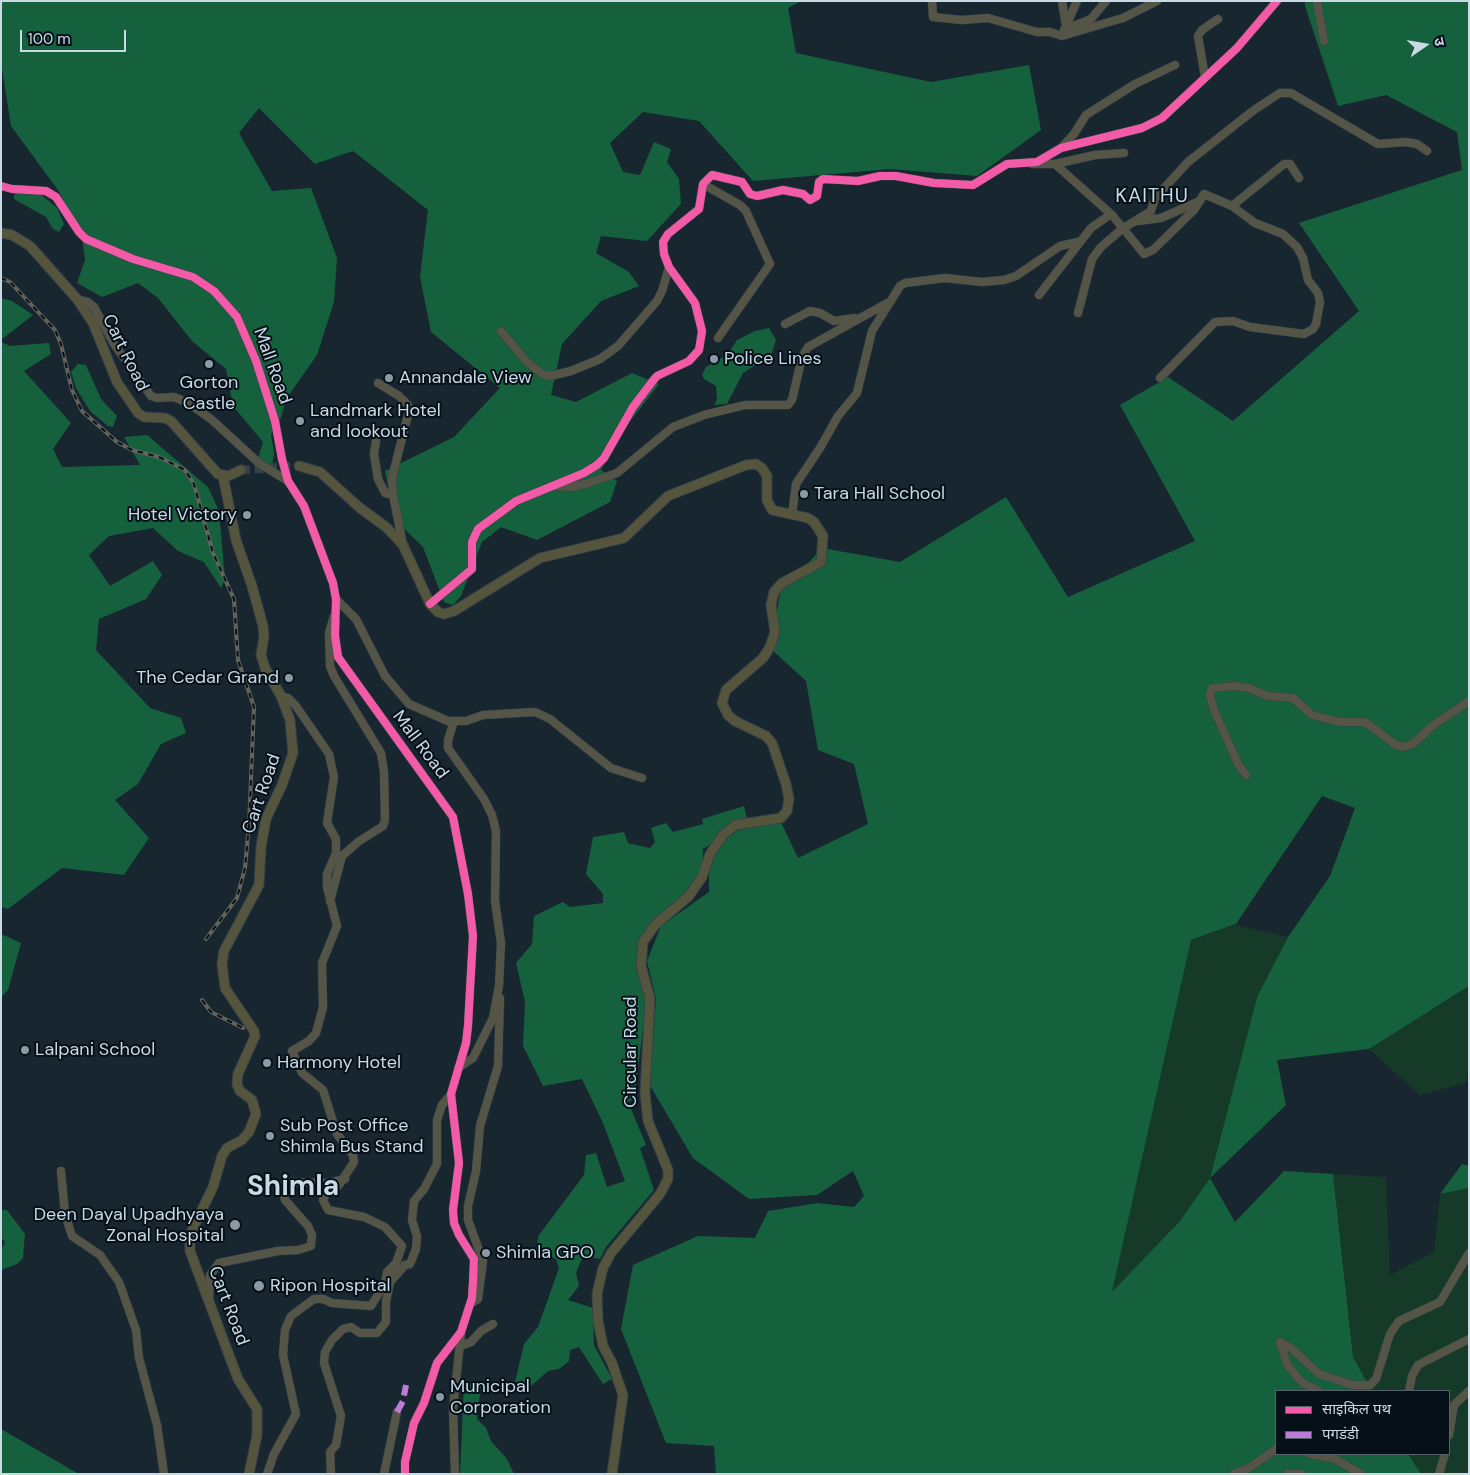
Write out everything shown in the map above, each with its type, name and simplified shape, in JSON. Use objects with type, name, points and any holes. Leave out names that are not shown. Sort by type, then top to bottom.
[{"type":"main road","name":"Cart Road","points":[[1,233],[12,235],[30,246],[77,298],[93,323],[118,382],[138,413],[144,417],[165,418],[172,422],[216,473],[223,476],[236,540],[260,616],[264,636],[261,655],[265,668],[290,720],[293,753],[282,786],[266,819],[261,847],[259,885],[224,951],[222,964],[225,988],[254,1031],[255,1036],[238,1074],[237,1084],[240,1091],[252,1100],[256,1114],[242,1140],[227,1148],[222,1156],[213,1187],[191,1233],[190,1252],[209,1303],[238,1379],[257,1409],[257,1435],[249,1474]]},
{"type":"main road","name":"Circular Road","points":[[430,604],[438,612],[450,612],[540,558],[617,541],[632,532],[668,496],[746,465],[756,464],[762,468],[767,476],[769,507],[776,513],[808,518],[820,531],[824,542],[822,559],[818,565],[782,583],[774,592],[771,604],[775,632],[770,647],[763,658],[726,690],[722,704],[728,715],[735,721],[766,736],[772,743],[786,784],[789,799],[787,811],[780,818],[735,824],[723,835],[710,854],[702,876],[689,896],[656,925],[643,942],[641,966],[650,999],[645,1084],[648,1121],[668,1170],[668,1179],[660,1194],[611,1252],[603,1268],[597,1294],[598,1321],[603,1346],[612,1363],[623,1395],[612,1474]]},
{"type":"main road","points":[[299,466],[320,472],[360,508],[386,527],[404,545],[430,604]]},
{"type":"main road","points":[[223,476],[241,470]]},
{"type":"street","points":[[932,1],[933,17],[962,20],[988,18],[1038,32],[1064,31],[1123,18],[1157,1]]},
{"type":"street","points":[[1062,1],[1064,31]]},
{"type":"street","points":[[1064,31],[1077,1]]},
{"type":"street","points":[[1064,31],[1091,19],[1106,1]]},
{"type":"street","points":[[430,604],[472,570],[472,542],[478,528],[509,505],[597,465],[604,458],[633,407],[657,376],[689,361],[699,350],[702,331],[695,303],[669,267],[664,254],[663,242],[668,234],[698,209],[702,184],[715,174],[742,182],[750,194],[757,196],[783,190],[803,194],[812,200],[817,196],[819,182],[823,179],[858,182],[887,176],[934,183],[973,185],[1007,164],[1037,162],[1061,148],[1149,126],[1162,118],[1238,48],[1278,1]]},
{"type":"street","points":[[1317,1],[1324,41]]},
{"type":"street","points":[[1205,78],[1198,36],[1202,30],[1218,19]]},
{"type":"street","points":[[1061,148],[1074,134],[1086,115],[1135,84],[1175,65]]},
{"type":"street","points":[[1078,313],[1092,259],[1101,247],[1122,228],[1151,211],[1156,198],[1188,162],[1254,110],[1280,93],[1291,93],[1378,144],[1406,142],[1416,144],[1427,151]]},
{"type":"street","points":[[1026,163],[1039,166],[1095,155],[1124,153]]},
{"type":"street","points":[[1054,164],[1111,214],[1142,253],[1148,253],[1194,210],[1206,194],[1232,206],[1255,223],[1283,234],[1297,247],[1303,258],[1308,280],[1318,294],[1320,302],[1316,324],[1309,333],[1304,334],[1250,327],[1233,321],[1215,322],[1160,378]]},
{"type":"street","points":[[1232,206],[1284,164],[1290,164],[1299,178]]},
{"type":"street","points":[[702,184],[740,205],[746,211],[770,264],[718,338]]},
{"type":"street","name":"Mall Road","points":[[1,186],[12,190],[46,191],[56,197],[78,232],[86,239],[119,254],[193,277],[214,291],[237,317],[256,361],[275,421],[288,481],[304,506],[313,527],[336,599],[335,636],[338,657],[434,788],[455,821],[468,894],[473,936],[466,1043],[451,1094],[460,1163],[452,1210],[454,1223],[459,1235],[474,1259],[470,1304],[461,1332],[437,1363],[424,1403],[414,1423],[405,1462],[405,1474]]},
{"type":"street","points":[[1134,222],[1161,218],[1200,200]]},
{"type":"street","points":[[1039,295],[1078,242],[1091,228],[1111,214]]},
{"type":"street","points":[[792,516],[796,484],[820,448],[838,416],[857,393],[868,341],[900,286],[905,283],[945,278],[982,282],[1004,280],[1016,276],[1060,246],[1078,242]]},
{"type":"street","points":[[501,331],[527,362],[542,374],[550,376],[571,371],[600,359],[618,346],[656,301],[662,291],[669,267]]},
{"type":"street","points":[[77,298],[86,300],[94,307],[114,344],[151,396],[157,398],[174,397],[188,403],[211,419],[260,464],[288,481]]},
{"type":"street","points":[[551,486],[572,487],[617,473],[673,427],[704,415],[745,405],[788,405],[792,400],[802,357],[808,347],[891,301]]},
{"type":"street","points":[[786,324],[810,311],[820,313],[834,321],[860,318]]},
{"type":"street","points":[[378,383],[399,396],[408,406],[409,411],[402,443],[395,459],[392,478],[404,545]]},
{"type":"street","points":[[376,441],[374,454],[378,479],[385,493],[390,494],[393,492]]},
{"type":"street","points":[[336,599],[356,619],[385,676],[398,694],[418,709],[454,721],[466,721],[508,712],[535,712],[550,720],[611,768],[642,778]]},
{"type":"street","points":[[330,902],[342,856],[358,842],[383,826],[385,820],[384,772],[381,753],[334,676],[330,666],[328,633],[336,613]]},
{"type":"street","points":[[1246,775],[1238,764],[1214,710],[1210,695],[1212,688],[1234,686],[1249,688],[1268,696],[1294,698],[1312,715],[1339,722],[1365,722],[1381,732],[1396,745],[1403,747],[1414,743],[1432,726],[1469,701]]},
{"type":"street","points":[[280,696],[288,698],[296,706],[329,754],[334,777],[327,822],[336,839],[336,853],[327,874],[330,902],[337,926],[322,962],[323,1007],[316,1033],[309,1041],[292,1050],[302,1073],[323,1090],[337,1134],[353,1155],[354,1162],[345,1179],[327,1192],[323,1200],[328,1210],[364,1217],[385,1227],[402,1246],[396,1262],[394,1277]]},
{"type":"street","points":[[454,721],[448,740],[448,748],[484,799],[492,815],[496,831],[494,861],[495,901],[500,943],[499,986],[501,1003],[498,1066],[480,1126],[476,1171],[468,1206],[468,1220],[483,1261],[478,1299],[470,1304]]},
{"type":"street","points":[[458,1068],[473,1058],[482,1041],[493,1018],[499,986]]},
{"type":"street","points":[[331,1474],[330,1452],[336,1446],[341,1416],[326,1371],[324,1352],[343,1329],[351,1327],[360,1334],[377,1333],[386,1322],[386,1302],[390,1282],[405,1265],[410,1264],[416,1249],[417,1236],[412,1220],[414,1200],[428,1184],[437,1164],[437,1120],[442,1105],[451,1094]]},
{"type":"street","points":[[61,1171],[65,1214],[72,1236],[100,1255],[119,1282],[136,1330],[139,1358],[156,1425],[164,1474]]},
{"type":"street","points":[[209,1303],[210,1275],[219,1263],[278,1251],[298,1250],[311,1246],[312,1235],[308,1226],[286,1200],[282,1186],[288,1182],[328,1183],[345,1179]]},
{"type":"street","points":[[1317,1390],[1303,1384],[1287,1364],[1280,1342],[1292,1348],[1319,1374],[1353,1385],[1370,1385],[1376,1379],[1390,1334],[1399,1322],[1440,1302],[1469,1253]]},
{"type":"street","points":[[267,1474],[274,1454],[296,1414],[283,1355],[285,1330],[291,1316],[314,1299],[323,1299],[332,1304],[371,1306],[385,1283],[387,1272],[396,1262]]},
{"type":"street","points":[[460,1346],[471,1342],[481,1331],[493,1324]]},
{"type":"street","points":[[455,1474],[453,1408],[461,1332]]},
{"type":"street","points":[[1410,1390],[1412,1376],[1418,1365],[1469,1339]]},
{"type":"street","points":[[1450,1427],[1452,1410],[1469,1391]]},
{"type":"street","points":[[384,1474],[396,1412]]},
{"type":"street","points":[[1233,1474],[1249,1468],[1275,1450]]},
{"type":"street","points":[[1315,1455],[1335,1459],[1361,1474]]},
{"type":"street","points":[[1438,1474],[1445,1455]]},
{"type":"street","points":[[1287,1474],[1300,1474]]},
{"type":"green space","points":[[1,1],[801,1],[788,8],[796,53],[931,82],[1029,65],[1041,130],[977,176],[890,169],[753,181],[699,121],[643,112],[610,143],[623,172],[640,175],[654,142],[671,149],[667,162],[679,179],[681,204],[647,241],[601,236],[596,253],[629,272],[639,286],[601,301],[562,344],[551,395],[576,402],[632,373],[659,384],[618,437],[601,470],[617,481],[610,502],[537,540],[501,527],[482,542],[461,596],[453,605],[444,602],[423,547],[394,519],[385,471],[454,437],[500,388],[431,332],[420,277],[428,210],[353,151],[315,164],[259,108],[239,133],[272,191],[311,188],[337,258],[334,302],[317,355],[286,399],[281,418],[271,434],[274,453],[272,466],[258,459],[263,442],[233,406],[226,369],[192,341],[158,298],[138,283],[102,297],[77,283],[85,260],[82,236],[58,190],[11,126],[1,62]]},
{"type":"green space","points":[[1305,1],[1469,1],[1469,986],[1369,1049],[1277,1060],[1286,1105],[1210,1178],[1235,1222],[1284,1171],[1333,1174],[1353,1357],[1371,1390],[1275,1390],[1275,1455],[1409,1455],[1421,1474],[716,1474],[714,1446],[666,1443],[621,1329],[633,1265],[698,1236],[755,1238],[768,1211],[817,1203],[854,1207],[864,1196],[853,1171],[817,1195],[749,1199],[693,1158],[649,1084],[656,999],[647,961],[661,926],[709,892],[709,853],[743,826],[703,849],[702,887],[653,924],[638,957],[647,999],[634,1099],[628,1102],[646,1145],[640,1148],[654,1190],[606,1247],[600,1259],[583,1256],[576,1273],[579,1286],[568,1300],[593,1308],[594,1345],[612,1379],[603,1384],[579,1347],[570,1350],[569,1361],[559,1369],[548,1371],[531,1386],[515,1382],[524,1344],[538,1327],[559,1268],[556,1259],[536,1249],[539,1235],[584,1175],[586,1155],[596,1153],[607,1187],[625,1181],[603,1123],[582,1079],[543,1086],[523,1046],[525,1002],[516,963],[532,944],[534,916],[563,902],[570,907],[603,903],[603,894],[586,874],[593,837],[624,832],[628,843],[650,848],[655,842],[651,828],[666,823],[673,832],[703,824],[702,819],[744,806],[748,823],[780,820],[798,858],[868,824],[854,764],[818,750],[806,681],[771,649],[780,593],[822,548],[900,562],[1006,497],[1068,597],[1195,541],[1120,405],[1168,377],[1233,421],[1359,311],[1299,223],[1462,170],[1457,132],[1386,95],[1338,106]],"holes":[[[1322,796],[1355,808],[1330,876],[1288,937],[1257,997],[1210,1178],[1180,1221],[1112,1292],[1191,940],[1236,924]]]},
{"type":"green space","points":[[21,189],[43,196],[57,208],[64,224],[59,232],[53,229],[46,217],[14,199],[14,195]]},
{"type":"green space","points":[[1,298],[12,301],[33,315],[1,340]]},
{"type":"green space","points":[[769,328],[776,340],[771,355],[743,373],[727,404],[714,405],[717,399],[716,386],[704,379],[702,375],[706,367],[727,355],[737,340],[755,331]]},
{"type":"green space","points":[[1,342],[10,346],[49,343],[51,354],[24,371],[71,423],[53,449],[62,467],[140,465],[124,437],[147,435],[208,487],[219,511],[225,579],[221,588],[204,562],[178,551],[153,528],[109,536],[89,555],[110,586],[153,561],[162,575],[146,599],[99,619],[96,650],[150,708],[181,718],[186,733],[161,744],[138,784],[115,800],[149,838],[124,875],[62,868],[8,909],[1,907]]},
{"type":"green space","points":[[78,364],[86,365],[101,399],[117,416],[113,427],[108,426],[90,411],[76,388],[71,372]]},
{"type":"green space","points":[[1236,925],[1288,937],[1257,997],[1210,1178],[1180,1221],[1112,1293],[1191,940]]},
{"type":"green space","points":[[1,934],[21,943],[8,990],[1,997]]},
{"type":"green space","points":[[1469,986],[1469,1060],[1466,1083],[1420,1095],[1369,1049]]},
{"type":"green space","points":[[1462,1164],[1469,1166],[1469,1188],[1440,1194]]},
{"type":"green space","points":[[1333,1174],[1386,1177],[1390,1275],[1434,1252],[1440,1194],[1469,1188],[1469,1474],[1421,1474],[1409,1455],[1450,1455],[1450,1390],[1371,1390],[1353,1357]]},
{"type":"green space","points":[[1,1210],[7,1210],[25,1234],[23,1258],[17,1264],[1,1270],[1,1250],[5,1242],[1,1237]]},
{"type":"green space","points":[[464,1383],[481,1385],[477,1419],[486,1428],[491,1441],[507,1459],[514,1474],[460,1474]]},
{"type":"green space","points":[[1,1429],[79,1474],[1,1474]]},
{"type":"tunnel","points":[[241,470],[299,466]]},
{"type":"railway","points":[[1,278],[10,282],[55,330],[61,344],[72,390],[82,411],[117,442],[132,450],[159,457],[185,470],[194,484],[213,553],[234,599],[238,660],[254,707],[249,825],[245,868],[237,898],[206,939]]},
{"type":"railway","points":[[202,1000],[211,1012],[243,1028]]},
{"type":"marked path","points":[[397,1412],[403,1401],[406,1385]]},
{"type":"cycle path","points":[[430,604],[472,569],[472,542],[478,529],[516,501],[584,473],[597,465],[604,458],[633,407],[657,376],[689,361],[699,350],[702,331],[695,303],[669,267],[664,254],[663,242],[668,234],[699,209],[703,184],[712,175],[742,182],[750,194],[757,196],[783,190],[803,194],[810,200],[817,196],[819,182],[823,179],[858,181],[880,176],[896,176],[934,183],[973,185],[1007,164],[1037,162],[1061,148],[1142,128],[1162,118],[1237,48],[1277,1]]},
{"type":"cycle path","points":[[1,186],[12,189],[46,191],[56,197],[79,232],[86,239],[133,259],[193,277],[214,291],[237,317],[256,361],[275,421],[288,481],[304,506],[333,583],[336,599],[335,635],[338,657],[453,817],[468,894],[473,936],[466,1043],[451,1094],[459,1163],[453,1210],[454,1223],[459,1235],[474,1259],[472,1298],[461,1332],[437,1363],[424,1403],[414,1423],[405,1462],[405,1474]]},
{"type":"place","name":"Police Lines","points":[[714,359]]},
{"type":"place","name":"Gorton Castle","points":[[209,364]]},
{"type":"place","name":"Annandale View","points":[[389,378]]},
{"type":"place","name":"Landmark Hotel and lookout","points":[[300,421]]},
{"type":"place","name":"Tara Hall School","points":[[804,494]]},
{"type":"place","name":"Hotel Victory","points":[[247,515]]},
{"type":"place","name":"The Cedar Grand","points":[[289,678]]},
{"type":"place","name":"Lalpani School","points":[[25,1050]]},
{"type":"place","name":"Harmony Hotel","points":[[267,1063]]},
{"type":"place","name":"Sub Post Office Shimla Bus Stand","points":[[270,1136]]},
{"type":"place","name":"Deen Dayal Upadhyaya Zonal Hospital","points":[[235,1225]]},
{"type":"place","name":"Shimla GPO","points":[[486,1253]]},
{"type":"place","name":"Ripon Hospital","points":[[259,1286]]},
{"type":"place","name":"Municipal Corporation","points":[[440,1397]]},
{"type":"district","name":"KAITHU","points":[[1152,197]]},
{"type":"district","name":"Shimla","points":[[293,1188]]}]
